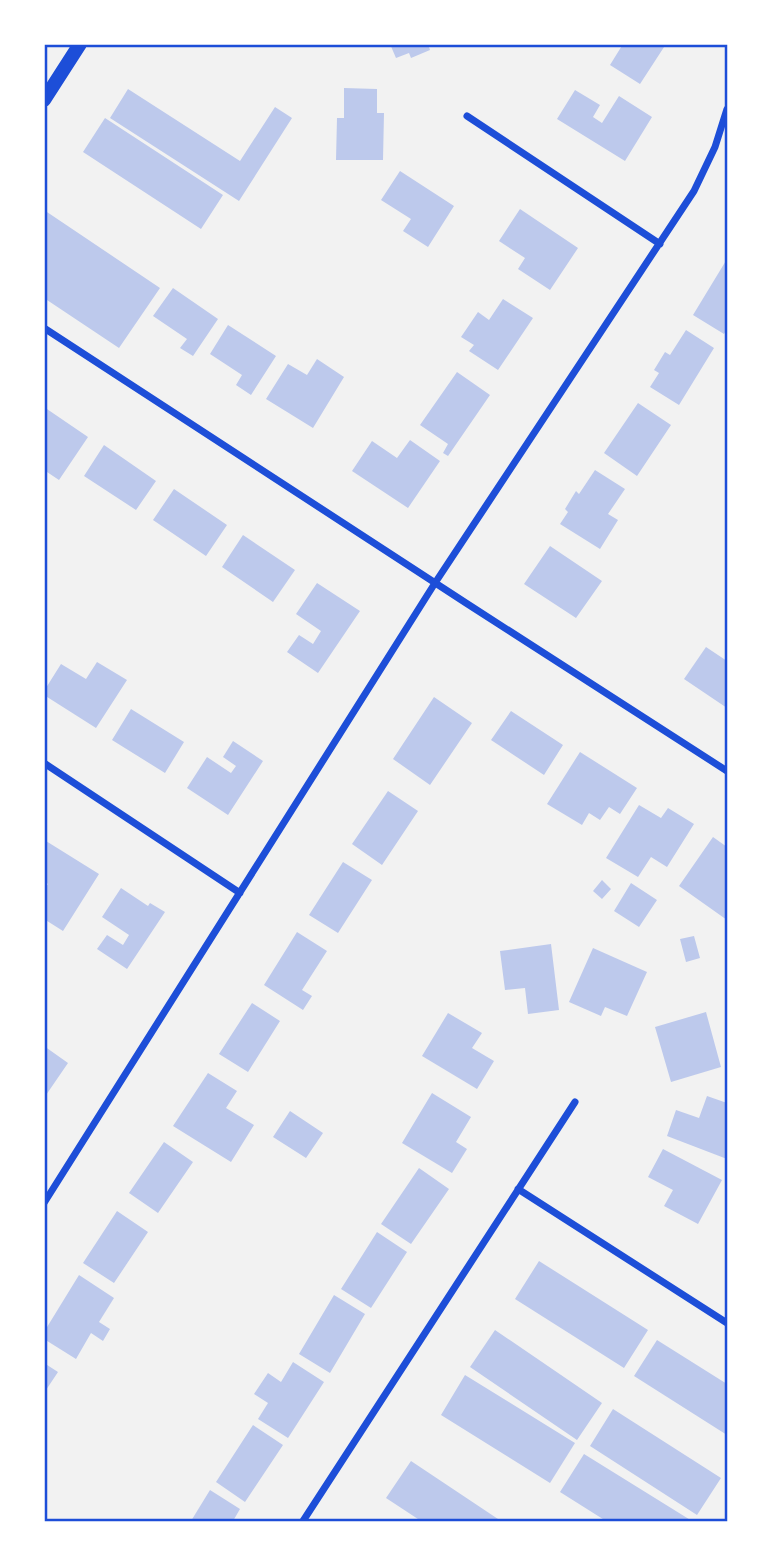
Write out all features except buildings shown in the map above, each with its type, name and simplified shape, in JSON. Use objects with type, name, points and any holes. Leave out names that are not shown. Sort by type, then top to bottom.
[{"type":"main road","points":[[44,100],[80,44]]},
{"type":"street","points":[[44,1203],[47,1192],[240,893],[435,583],[694,191],[715,147],[727,109]]},
{"type":"street","points":[[467,116],[660,244]]},
{"type":"street","points":[[44,328],[727,771]]},
{"type":"street","points":[[44,763],[240,893]]},
{"type":"street","points":[[303,1521],[575,1102]]},
{"type":"street","points":[[518,1189],[727,1323]]}]
